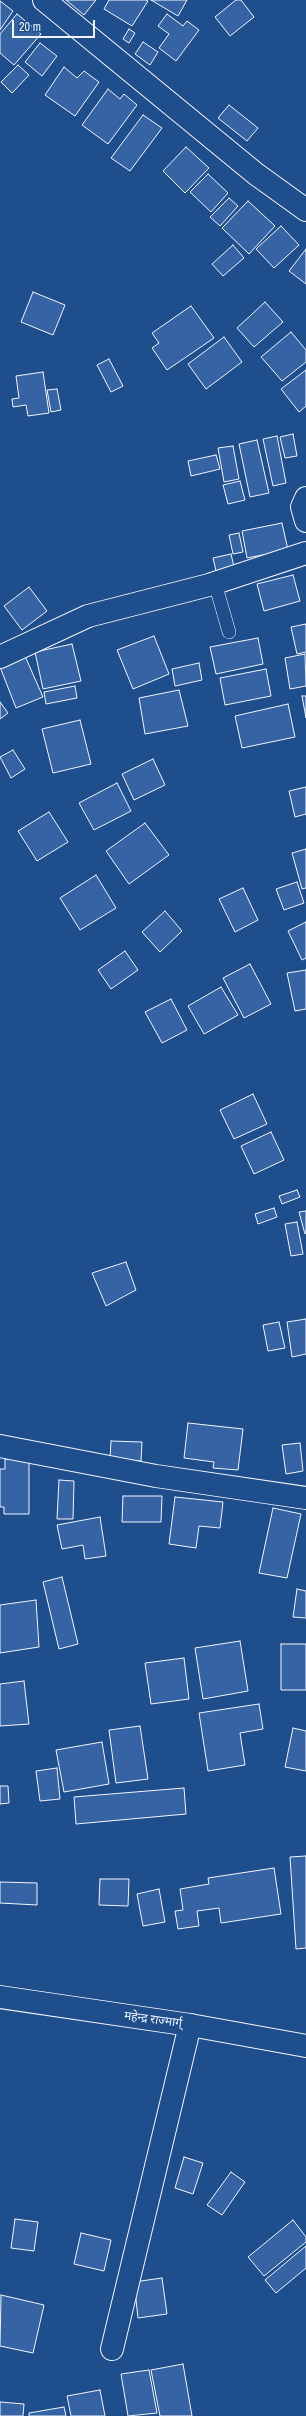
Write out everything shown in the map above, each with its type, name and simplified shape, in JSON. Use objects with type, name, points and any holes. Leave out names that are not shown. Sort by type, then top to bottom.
[{"type":"main road","points":[[44,0],[256,174],[306,210]]},
{"type":"main road","points":[[306,498],[302,507],[306,521]]},
{"type":"main road","points":[[0,657],[88,616],[215,583],[306,553]]},
{"type":"main road","points":[[0,1446],[156,1476],[306,1498]]},
{"type":"main road","name":"महेन्द्र राज्मार्ग्","points":[[0,1998],[190,2025],[306,2046]]},
{"type":"main road","points":[[112,2349],[190,2025]]},
{"type":"lane","points":[[215,583],[229,632]]},
{"type":"building","points":[[66,0],[96,0],[84,15]]},
{"type":"building","points":[[109,0],[148,1],[132,26],[104,9]]},
{"type":"building","points":[[151,0],[187,0],[178,16]]},
{"type":"building","points":[[236,0],[241,0],[254,17],[230,36],[215,17]]},
{"type":"building","points":[[0,1],[13,11],[0,30]]},
{"type":"building","points":[[17,14],[41,34],[14,65],[0,53],[0,34]]},
{"type":"building","points":[[167,14],[183,26],[187,21],[199,30],[176,61],[159,48],[169,34],[158,26]]},
{"type":"building","points":[[129,29],[135,33],[129,43],[123,39]]},
{"type":"building","points":[[143,42],[158,52],[150,65],[135,54]]},
{"type":"building","points":[[40,43],[57,56],[42,76],[25,62]]},
{"type":"building","points":[[18,65],[29,75],[12,93],[1,82]]},
{"type":"building","points":[[64,67],[77,78],[84,71],[99,82],[75,116],[45,95]]},
{"type":"building","points":[[108,89],[120,99],[124,94],[137,105],[108,144],[82,125]]},
{"type":"building","points":[[229,105],[258,128],[247,141],[218,118]]},
{"type":"building","points":[[143,115],[162,128],[130,171],[111,158]]},
{"type":"building","points":[[186,147],[209,168],[185,193],[163,171]]},
{"type":"building","points":[[208,174],[228,193],[211,212],[190,192]]},
{"type":"building","points":[[229,198],[238,206],[220,226],[210,217]]},
{"type":"building","points":[[248,201],[275,226],[249,254],[222,228]]},
{"type":"building","points":[[281,226],[299,245],[274,268],[256,249]]},
{"type":"building","points":[[233,245],[244,258],[223,276],[212,264]]},
{"type":"building","points":[[306,249],[306,284],[289,271]]},
{"type":"building","points":[[33,292],[65,305],[53,335],[21,322]]},
{"type":"building","points":[[265,302],[283,322],[254,347],[237,328]]},
{"type":"building","points":[[191,306],[214,338],[167,370],[152,348],[159,343],[152,333]]},
{"type":"building","points":[[291,332],[306,350],[306,362],[282,381],[261,357]]},
{"type":"building","points":[[224,337],[242,362],[206,389],[188,364]]},
{"type":"building","points":[[109,359],[123,386],[111,392],[97,365]]},
{"type":"building","points":[[306,370],[306,406],[299,412],[281,389]]},
{"type":"building","points":[[43,372],[49,413],[28,416],[26,405],[13,407],[12,399],[19,398],[16,376]]},
{"type":"building","points":[[57,389],[61,410],[51,412],[47,390]]},
{"type":"building","points":[[293,434],[297,456],[285,458],[280,437]]},
{"type":"building","points":[[277,436],[286,483],[273,486],[263,439]]},
{"type":"building","points":[[257,440],[269,493],[250,497],[239,444]]},
{"type":"building","points":[[233,446],[239,479],[224,482],[218,448]]},
{"type":"building","points":[[216,455],[220,469],[191,476],[188,461]]},
{"type":"building","points":[[240,481],[245,500],[228,504],[223,485]]},
{"type":"building","points":[[282,523],[288,550],[247,558],[242,531]]},
{"type":"building","points":[[239,533],[243,552],[233,554],[229,535]]},
{"type":"building","points":[[231,554],[235,571],[217,575],[213,558]]},
{"type":"building","points":[[293,575],[300,601],[264,611],[257,584]]},
{"type":"building","points":[[29,587],[47,611],[22,630],[4,606]]},
{"type":"building","points":[[306,624],[306,652],[297,654],[291,627]]},
{"type":"building","points":[[154,636],[169,674],[133,689],[117,650]]},
{"type":"building","points":[[258,638],[263,664],[216,674],[210,647]]},
{"type":"building","points":[[72,644],[81,681],[43,689],[35,652]]},
{"type":"building","points":[[305,654],[306,686],[290,689],[285,658]]},
{"type":"building","points":[[25,656],[43,697],[16,708],[0,667]]},
{"type":"building","points":[[199,663],[202,680],[175,686],[172,669]]},
{"type":"building","points":[[266,669],[271,696],[225,705],[220,678]]},
{"type":"building","points":[[75,686],[77,698],[46,704],[44,692]]},
{"type":"building","points":[[179,690],[188,726],[145,734],[139,698]]},
{"type":"building","points":[[302,696],[306,696],[306,718]]},
{"type":"building","points":[[0,702],[8,713],[0,719]]},
{"type":"building","points":[[288,704],[295,737],[242,748],[235,716]]},
{"type":"building","points":[[80,720],[91,764],[53,773],[42,729]]},
{"type":"building","points":[[13,750],[25,769],[11,778],[0,757]]},
{"type":"building","points":[[153,759],[165,785],[134,800],[122,774]]},
{"type":"building","points":[[117,783],[131,811],[94,830],[79,803]]},
{"type":"building","points":[[306,787],[306,814],[295,817],[289,791]]},
{"type":"building","points":[[49,812],[68,842],[37,861],[18,831]]},
{"type":"building","points":[[145,823],[169,855],[129,884],[106,851]]},
{"type":"building","points":[[306,849],[306,888],[302,889],[292,853]]},
{"type":"building","points":[[96,875],[116,908],[80,930],[60,898]]},
{"type":"building","points":[[297,882],[304,903],[284,910],[276,889]]},
{"type":"building","points":[[243,888],[258,920],[235,932],[219,899]]},
{"type":"building","points":[[165,911],[182,931],[160,952],[142,932]]},
{"type":"building","points":[[306,922],[306,958],[302,960],[288,931]]},
{"type":"building","points":[[125,951],[138,970],[111,989],[98,970]]},
{"type":"building","points":[[250,964],[271,1004],[244,1018],[223,978]]},
{"type":"building","points":[[306,970],[306,1009],[295,1011],[287,973]]},
{"type":"building","points":[[221,987],[238,1015],[204,1034],[188,1006]]},
{"type":"building","points":[[171,999],[187,1030],[162,1043],[145,1012]]},
{"type":"building","points":[[253,1094],[267,1124],[234,1139],[220,1110]]},
{"type":"building","points":[[271,1132],[284,1160],[254,1174],[241,1146]]},
{"type":"building","points":[[297,1190],[300,1197],[282,1204],[279,1196]]},
{"type":"building","points":[[274,1208],[277,1217],[258,1224],[255,1214]]},
{"type":"building","points":[[306,1211],[306,1233],[305,1234],[299,1212]]},
{"type":"building","points":[[297,1222],[303,1254],[291,1256],[285,1224]]},
{"type":"building","points":[[126,1262],[136,1290],[106,1306],[92,1273]]},
{"type":"building","points":[[306,1319],[306,1354],[292,1357],[287,1322]]},
{"type":"building","points":[[279,1322],[285,1348],[268,1351],[263,1325]]},
{"type":"building","points":[[188,1423],[243,1429],[238,1470],[213,1468],[214,1462],[184,1458]]},
{"type":"building","points":[[111,1441],[142,1442],[141,1461],[110,1460]]},
{"type":"building","points":[[300,1443],[303,1471],[286,1474],[282,1445]]},
{"type":"building","points":[[5,1459],[29,1459],[29,1514],[4,1514],[4,1507],[0,1507],[0,1469],[5,1469]]},
{"type":"building","points":[[59,1480],[74,1481],[73,1519],[57,1519]]},
{"type":"building","points":[[123,1496],[162,1496],[161,1522],[122,1522]]},
{"type":"building","points":[[175,1497],[223,1502],[220,1528],[199,1526],[196,1548],[169,1544]]},
{"type":"building","points":[[273,1508],[301,1514],[287,1578],[259,1573]]},
{"type":"building","points":[[100,1517],[106,1556],[85,1559],[83,1545],[62,1549],[57,1525]]},
{"type":"building","points":[[62,1577],[78,1644],[59,1649],[43,1582]]},
{"type":"building","points":[[297,1589],[306,1591],[306,1618],[293,1617]]},
{"type":"building","points":[[36,1600],[39,1647],[0,1653],[0,1605]]},
{"type":"building","points":[[240,1641],[248,1691],[203,1699],[195,1648]]},
{"type":"building","points":[[281,1644],[306,1644],[306,1690],[281,1690]]},
{"type":"building","points":[[184,1658],[189,1699],[151,1704],[145,1663]]},
{"type":"building","points":[[24,1681],[29,1724],[0,1726],[0,1684]]},
{"type":"building","points":[[259,1704],[263,1729],[240,1733],[245,1765],[208,1771],[199,1713]]},
{"type":"building","points":[[140,1726],[148,1779],[116,1783],[109,1730]]},
{"type":"building","points":[[293,1728],[306,1731],[306,1771],[285,1767]]},
{"type":"building","points":[[102,1742],[109,1784],[64,1792],[56,1750]]},
{"type":"building","points":[[57,1768],[60,1799],[40,1801],[36,1771]]},
{"type":"building","points":[[0,1786],[8,1786],[9,1803],[0,1804]]},
{"type":"building","points":[[184,1788],[186,1814],[76,1824],[74,1797]]},
{"type":"building","points":[[306,1856],[306,1948],[296,1949],[290,1857]]},
{"type":"building","points":[[274,1868],[281,1914],[221,1923],[219,1908],[197,1911],[199,1926],[178,1929],[175,1911],[183,1910],[180,1889],[209,1884],[208,1878]]},
{"type":"building","points":[[100,1879],[129,1879],[128,1906],[99,1905]]},
{"type":"building","points":[[0,1882],[37,1883],[37,1905],[0,1903]]},
{"type":"building","points":[[159,1889],[165,1922],[143,1926],[137,1894]]},
{"type":"building","points":[[184,2157],[203,2163],[193,2194],[175,2188]]},
{"type":"building","points":[[231,2172],[245,2182],[222,2215],[207,2205]]},
{"type":"building","points":[[15,2219],[38,2222],[34,2251],[11,2248]]},
{"type":"building","points":[[293,2220],[306,2237],[306,2242],[264,2276],[248,2257]]},
{"type":"building","points":[[81,2233],[111,2240],[104,2271],[74,2264]]},
{"type":"building","points":[[306,2246],[306,2268],[276,2293],[265,2280]]},
{"type":"building","points":[[162,2278],[167,2314],[138,2318],[134,2282]]},
{"type":"building","points":[[1,2295],[44,2305],[33,2353],[0,2346]]},
{"type":"building","points":[[183,2364],[192,2416],[160,2416],[151,2370]]},
{"type":"building","points":[[149,2370],[157,2413],[128,2416],[121,2374]]},
{"type":"building","points":[[100,2390],[105,2416],[71,2416],[67,2396]]},
{"type":"building","points":[[0,2402],[24,2404],[23,2416],[0,2416]]},
{"type":"building","points":[[64,2407],[66,2416],[29,2416],[29,2413]]}]
